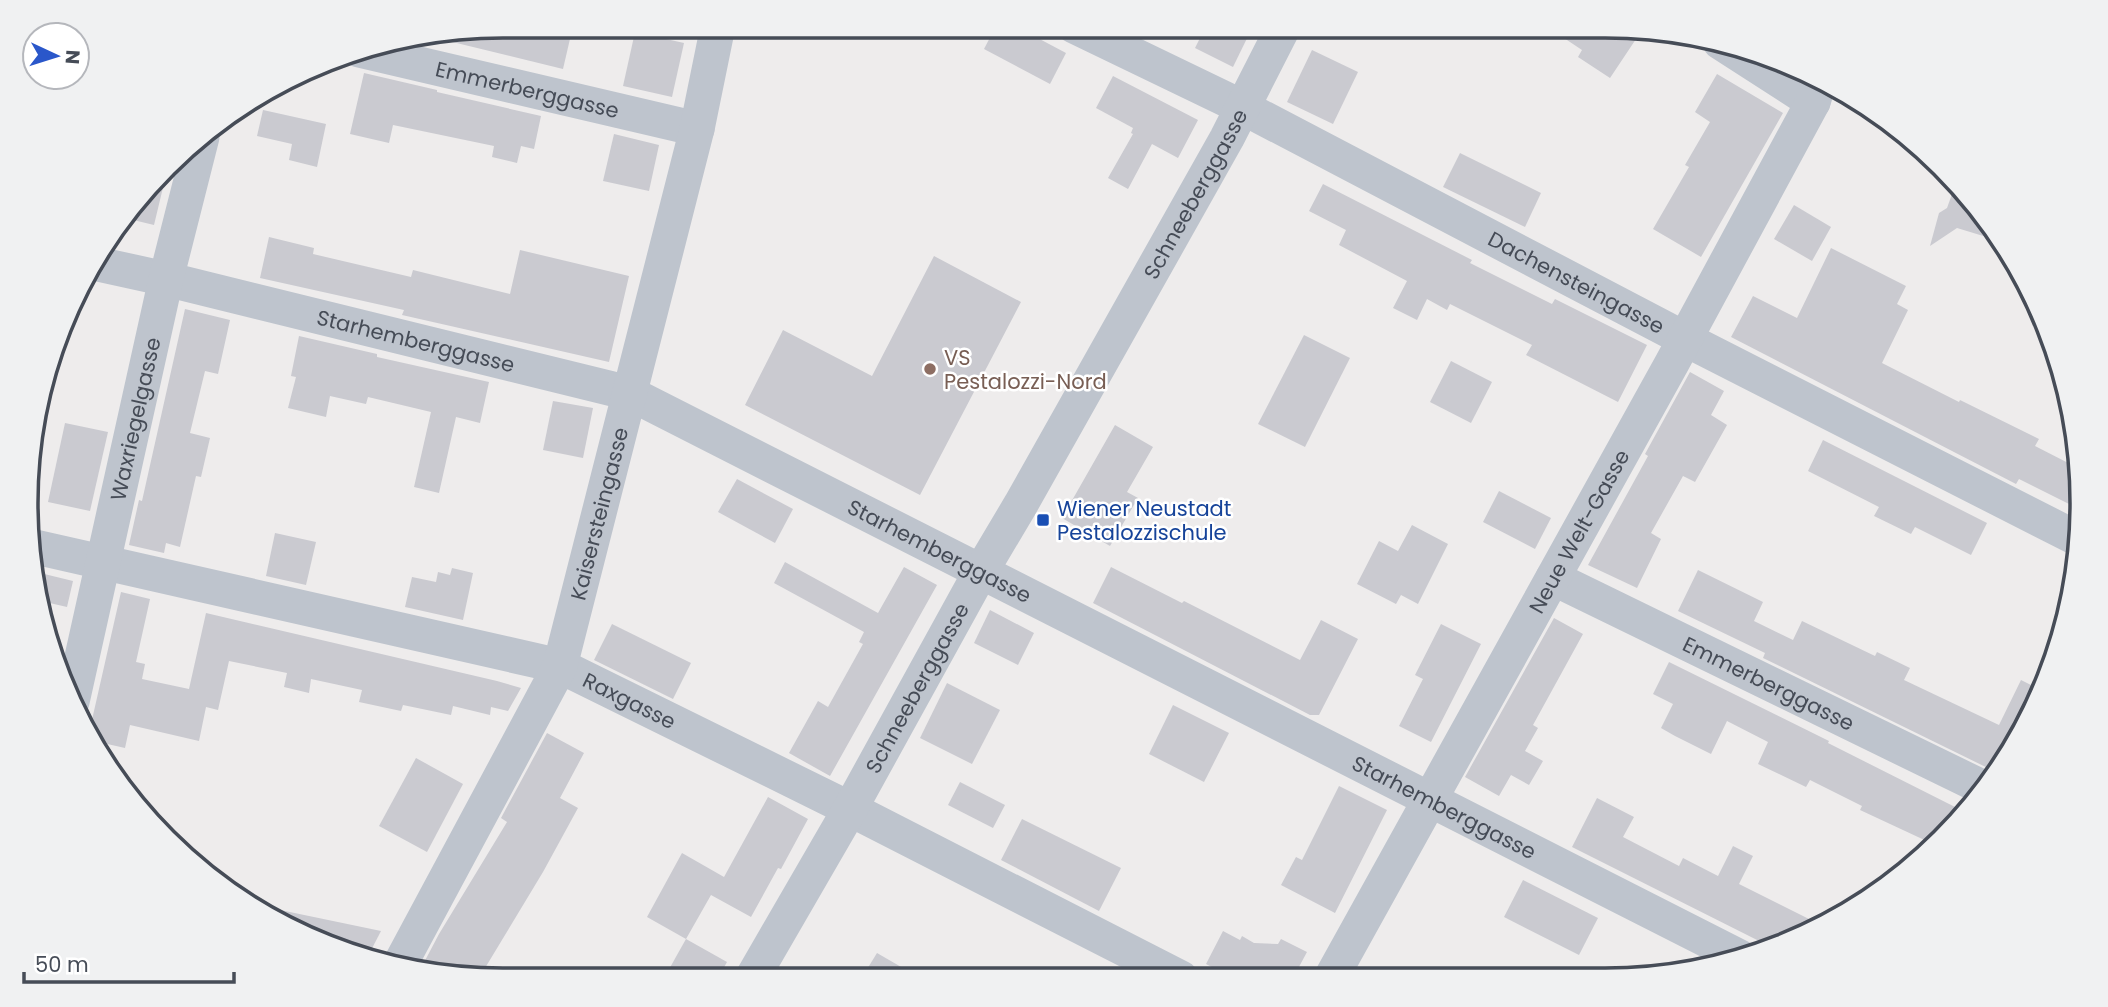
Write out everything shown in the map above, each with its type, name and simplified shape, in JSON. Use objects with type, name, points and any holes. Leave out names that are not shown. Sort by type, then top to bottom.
[{"type":"street","name":"Kaisersteingasse","points":[[403,958],[560,666],[697,129],[716,38]]},
{"type":"street","name":"Dachensteingasse","points":[[1099,38],[1244,108],[1685,339],[2069,534]]},
{"type":"street","name":"Schneeberggasse","points":[[758,968],[1244,108],[1277,38]]},
{"type":"street","name":"Emmerberggasse","points":[[380,55],[697,129]]},
{"type":"street","points":[[1791,78],[1817,91]]},
{"type":"street","name":"Neue Welt-Gasse","points":[[1337,968],[1685,339],[1817,91]]},
{"type":"street","name":"Waxriegelgasse","points":[[76,685],[166,279],[198,153]]},
{"type":"street","name":"Starhemberggasse","points":[[104,265],[629,393],[1729,952]]},
{"type":"street","name":"Raxgasse","points":[[40,548],[560,666],[850,809],[1161,968]]},
{"type":"street","name":"Emmerberggasse","points":[[1553,578],[1975,784]]},
{"type":"building","points":[[570,38],[563,69],[450,41]]},
{"type":"building","points":[[634,38],[662,38],[684,43],[672,97],[623,86]]},
{"type":"building","points":[[990,38],[1038,38],[1066,53],[1050,84],[984,49]]},
{"type":"building","points":[[1200,38],[1247,38],[1233,67],[1195,48]]},
{"type":"building","points":[[1564,38],[1636,39],[1610,78],[1578,57],[1582,50]]},
{"type":"building","points":[[1312,50],[1358,72],[1333,124],[1287,102]]},
{"type":"building","points":[[364,73],[541,116],[534,149],[521,146],[517,163],[492,157],[494,146],[393,125],[389,143],[350,134]]},
{"type":"building","points":[[1717,74],[1783,113],[1701,257],[1653,229],[1689,167],[1685,165],[1710,122],[1695,112]]},
{"type":"building","points":[[1113,76],[1198,120],[1178,158],[1152,144],[1128,189],[1108,178],[1133,134],[1133,128],[1096,108]]},
{"type":"building","points":[[263,110],[326,124],[317,167],[289,160],[292,144],[257,136]]},
{"type":"building","points":[[614,134],[659,145],[649,191],[603,181]]},
{"type":"building","points":[[1460,153],[1541,193],[1525,227],[1443,187]]},
{"type":"building","points":[[1323,184],[1552,304],[1555,299],[1647,345],[1618,402],[1526,355],[1532,345],[1450,304],[1447,310],[1427,299],[1417,320],[1393,308],[1407,281],[1339,245],[1346,230],[1309,211]]},
{"type":"building","points":[[163,188],[154,225],[135,220]]},
{"type":"building","points":[[1952,195],[1985,236],[1957,228],[1930,246],[1939,213],[1947,208]]},
{"type":"building","points":[[1794,205],[1831,227],[1812,261],[1774,239]]},
{"type":"building","points":[[269,237],[314,248],[313,254],[411,277],[413,270],[510,294],[520,250],[629,276],[609,362],[402,315],[404,310],[260,278]]},
{"type":"building","points":[[1831,248],[1906,286],[1897,304],[1908,310],[1882,363],[2039,439],[2035,446],[2068,463],[2070,504],[2019,479],[2016,484],[1731,337],[1753,296],[1797,318]]},
{"type":"building","name":"VS Pestalozzi-Nord","points":[[934,256],[1021,302],[920,495],[745,405],[783,330],[872,376]]},
{"type":"building","points":[[185,309],[230,320],[218,374],[205,371],[190,433],[210,438],[201,477],[196,476],[180,547],[166,543],[164,553],[129,545],[139,500],[142,501]]},
{"type":"building","points":[[1304,335],[1350,358],[1305,447],[1258,424]]},
{"type":"building","points":[[299,336],[489,382],[480,423],[456,417],[439,493],[414,487],[431,412],[368,397],[366,404],[330,396],[326,417],[288,408],[296,377],[291,376]]},
{"type":"building","points":[[1451,361],[1492,382],[1471,423],[1430,402]]},
{"type":"building","points":[[1690,372],[1724,391],[1711,415],[1727,425],[1695,482],[1683,476],[1651,533],[1661,539],[1637,588],[1588,565],[1648,456],[1645,454]]},
{"type":"building","points":[[553,401],[593,408],[583,458],[543,450]]},
{"type":"building","points":[[65,423],[108,432],[90,511],[48,502]]},
{"type":"building","points":[[1115,425],[1153,447],[1127,492],[1138,498],[1110,546],[1062,518]]},
{"type":"building","points":[[1823,440],[1987,523],[1971,555],[1915,527],[1911,534],[1874,516],[1879,507],[1808,471]]},
{"type":"building","points":[[737,479],[793,509],[775,543],[718,512]]},
{"type":"building","points":[[1499,491],[1551,518],[1535,549],[1483,522]]},
{"type":"building","points":[[1412,525],[1448,544],[1418,604],[1401,595],[1396,604],[1357,584],[1379,541],[1398,551]]},
{"type":"building","points":[[275,533],[316,542],[306,585],[266,576]]},
{"type":"building","points":[[785,562],[878,613],[904,567],[937,585],[830,776],[789,753],[818,701],[828,707],[863,644],[859,642],[864,632],[774,583]]},
{"type":"building","points":[[1111,567],[1300,660],[1321,620],[1358,639],[1319,715],[1310,715],[1093,603]]},
{"type":"building","points":[[452,568],[473,573],[463,620],[405,607],[412,577],[436,582],[438,572],[450,575]]},
{"type":"building","points":[[1698,570],[1763,602],[1754,621],[1793,640],[1802,621],[1875,656],[1877,652],[1910,668],[1904,680],[1999,725],[2021,680],[2032,686],[2022,709],[1987,768],[1763,658],[1765,653],[1678,611]]},
{"type":"building","points":[[44,574],[73,581],[67,607],[49,603]]},
{"type":"building","points":[[121,592],[150,599],[136,662],[145,664],[142,679],[189,689],[206,613],[521,688],[508,711],[491,707],[490,715],[453,706],[451,715],[403,705],[401,711],[359,702],[362,690],[311,679],[309,693],[284,687],[287,673],[229,661],[218,710],[206,707],[199,741],[130,725],[125,748],[106,744],[92,720]]},
{"type":"building","points":[[990,610],[1034,633],[1018,665],[974,643]]},
{"type":"building","points":[[1554,618],[1583,634],[1533,725],[1538,728],[1525,751],[1543,761],[1529,785],[1511,775],[1499,796],[1465,777]]},
{"type":"building","points":[[612,624],[691,663],[673,699],[594,660]]},
{"type":"building","points":[[1441,624],[1481,644],[1431,742],[1399,726],[1423,679],[1415,675]]},
{"type":"building","points":[[1669,662],[1956,808],[1925,840],[1860,810],[1862,806],[1810,780],[1806,787],[1758,764],[1768,742],[1727,721],[1711,754],[1675,736],[1661,728],[1673,704],[1653,694]]},
{"type":"building","points":[[947,683],[1000,710],[972,764],[920,738]]},
{"type":"building","points":[[1173,705],[1229,733],[1204,782],[1149,754]]},
{"type":"building","points":[[547,733],[584,753],[560,798],[578,808],[485,968],[424,962],[507,822],[501,818]]},
{"type":"building","points":[[416,758],[463,784],[427,852],[379,826]]},
{"type":"building","points":[[960,782],[1005,805],[993,828],[948,805]]},
{"type":"building","points":[[1339,786],[1387,810],[1335,913],[1281,885],[1296,857],[1302,860]]},
{"type":"building","points":[[768,797],[808,819],[751,917],[711,895],[686,939],[647,917],[682,853],[724,877]]},
{"type":"building","points":[[1597,798],[1634,817],[1623,837],[1679,866],[1683,858],[1718,876],[1733,846],[1753,856],[1739,884],[1811,920],[1760,942],[1572,847]]},
{"type":"building","points":[[1022,819],[1121,868],[1099,911],[1001,860]]},
{"type":"building","points":[[1523,880],[1598,918],[1579,955],[1504,917]]},
{"type":"building","points":[[277,909],[381,931],[371,949],[326,933]]},
{"type":"building","points":[[1223,931],[1240,940],[1242,936],[1254,943],[1278,944],[1281,939],[1307,952],[1298,968],[1214,968],[1206,964]]},
{"type":"building","points":[[686,939],[727,962],[724,968],[670,968]]},
{"type":"building","points":[[877,953],[903,968],[868,968]]},
{"type":"place","name":"VS Pestalozzi-Nord","points":[[930,369]]},
{"type":"place","name":"Wiener Neustadt Pestalozzischule","points":[[1043,520]]}]
